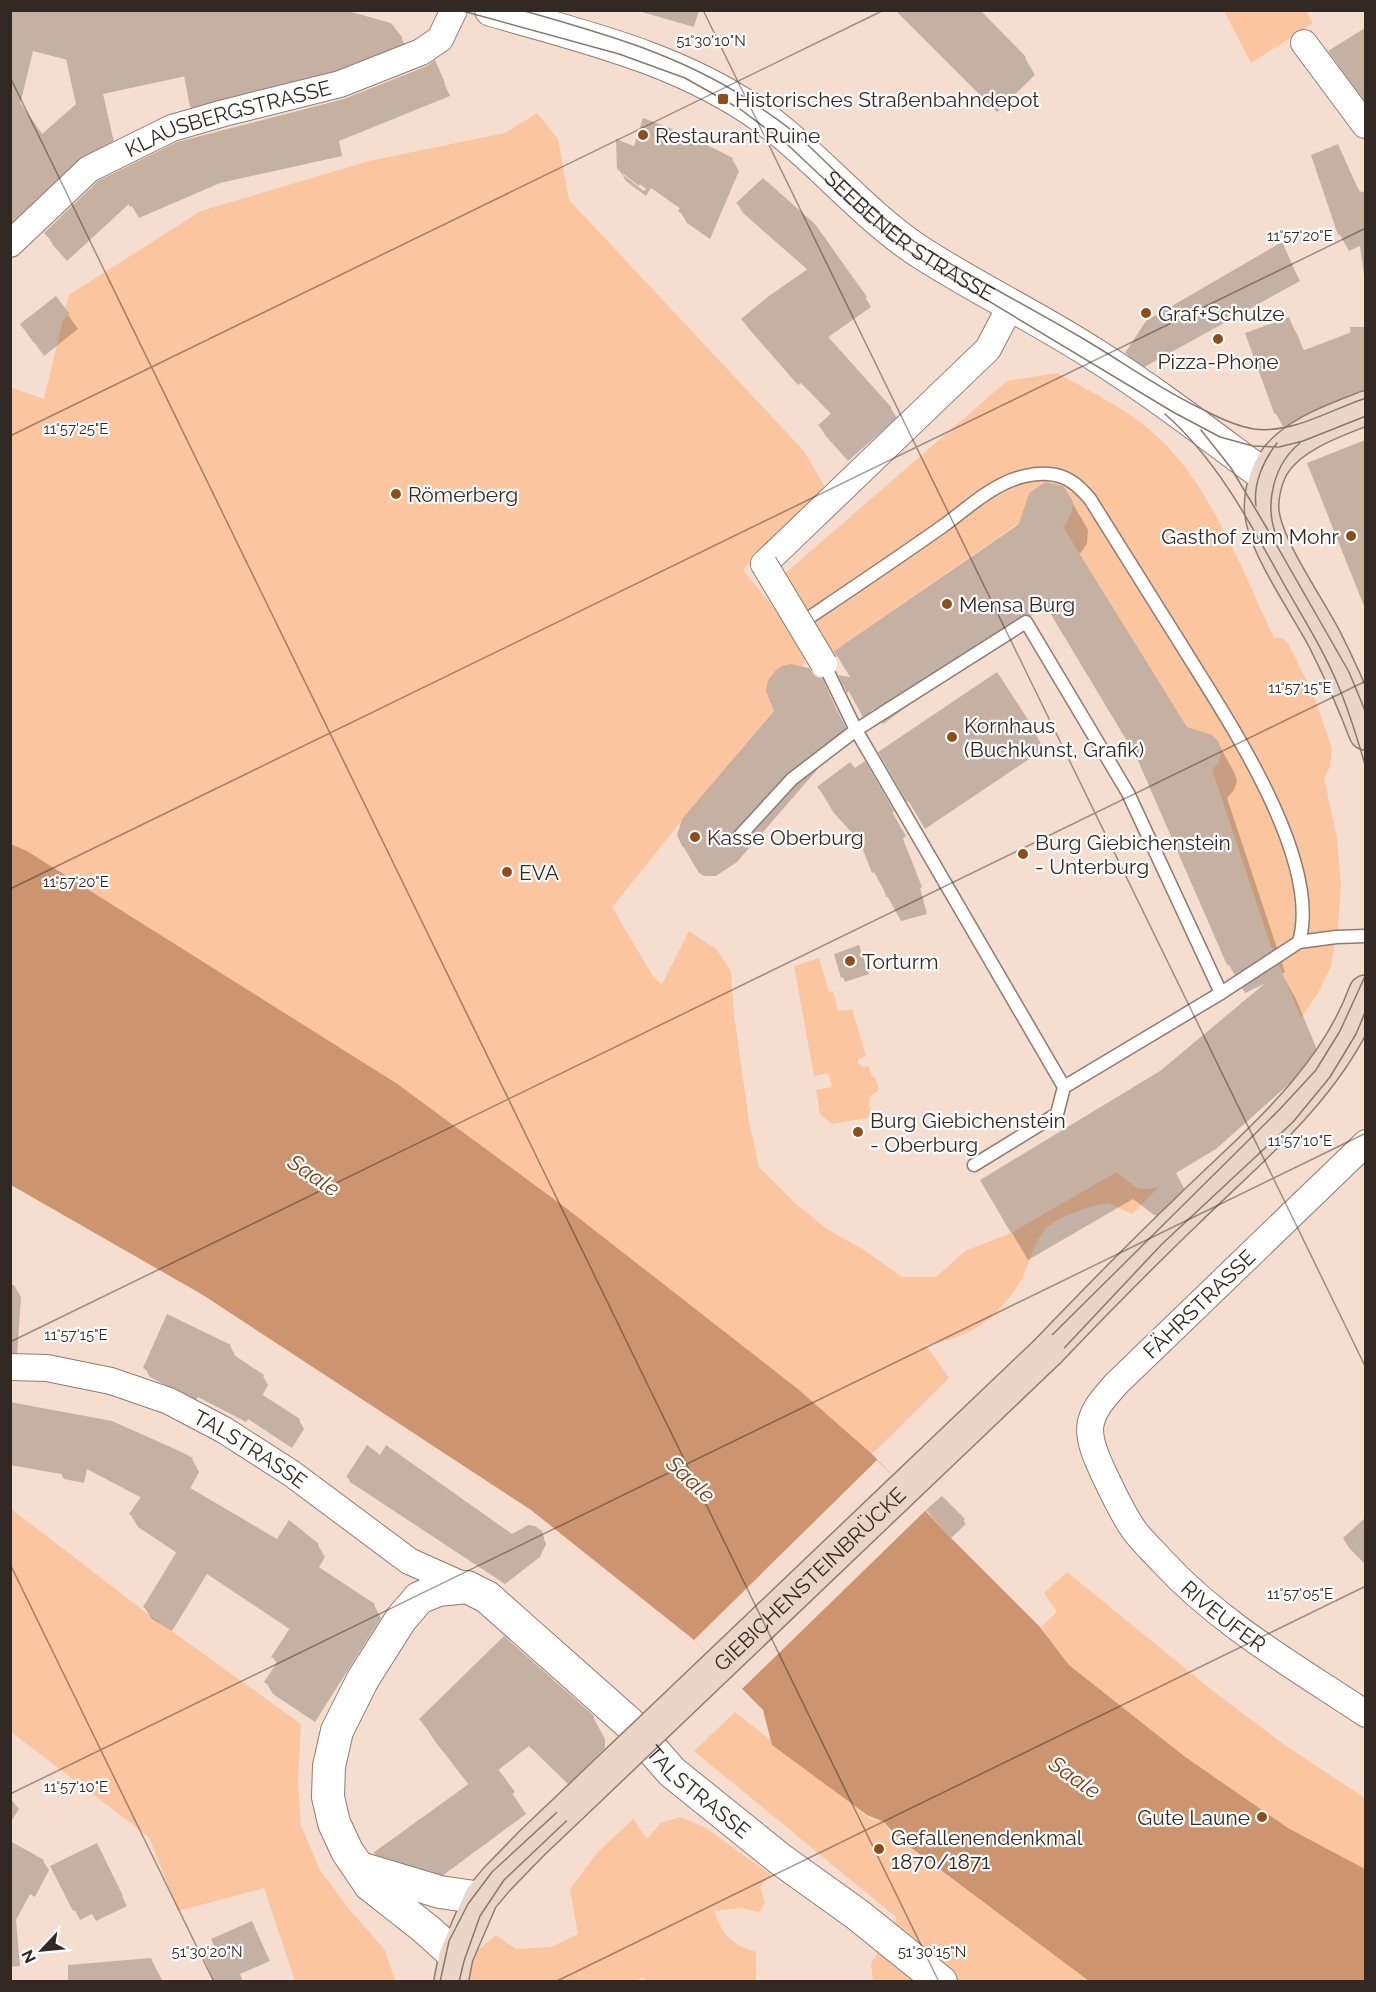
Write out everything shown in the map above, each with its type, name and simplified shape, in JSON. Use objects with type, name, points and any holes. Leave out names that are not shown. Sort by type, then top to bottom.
[{"type":"main road","points":[[1363,715],[1270,540],[1262,514],[1264,488],[1268,475],[1273,464],[1286,449],[1303,435],[1365,408]]},
{"type":"main road","points":[[1357,1035],[1365,992]]},
{"type":"main road","name":"GIEBICHENSTEINBRÜCKE","points":[[453,1969],[481,1898],[497,1879],[1048,1351],[1156,1240],[1292,1109],[1357,1035]]},
{"type":"street","name":"KLAUSBERGSTRASSE","points":[[10,244],[89,169],[172,128],[340,84],[421,52],[440,39],[454,10]]},
{"type":"street","name":"SEEBENER STRASSE","points":[[491,10],[564,24],[678,70],[743,104],[792,140],[865,210],[897,237],[941,266],[1097,356],[1190,420],[1261,473],[1268,475]]},
{"type":"street","points":[[1304,43],[1365,126]]},
{"type":"street","name":"SEEBENER STRASSE","points":[[824,664],[764,564],[988,349],[1011,305]]},
{"type":"street","name":"FÄHRSTRASSE","points":[[1111,1489],[1091,1439],[1090,1424],[1095,1409],[1116,1384],[1365,1143]]},
{"type":"street","name":"TALSTRASSE","points":[[10,1367],[47,1368],[100,1379],[169,1401],[224,1430],[291,1473],[409,1561],[487,1597],[629,1723],[672,1772],[780,1859],[858,1915],[941,1982]]},
{"type":"street","name":"RIVEUFER","points":[[1111,1489],[1135,1531],[1173,1573],[1208,1605],[1278,1658],[1365,1714]]},
{"type":"street","points":[[453,1969],[426,1929],[370,1885],[347,1851],[334,1823],[328,1797],[329,1767],[337,1731],[363,1679],[401,1619],[419,1598],[438,1590],[467,1587]]},
{"type":"street","points":[[360,1868],[440,1892],[481,1898]]},
{"type":"lane","points":[[792,629],[943,526],[987,493],[1005,483],[1025,476],[1047,474],[1064,476],[1077,484],[1096,508],[1257,772],[1290,846],[1299,881],[1303,909],[1299,942]]},
{"type":"lane","points":[[736,840],[792,779],[856,730],[1026,622],[1128,793],[1221,993]]},
{"type":"lane","points":[[824,664],[856,730],[1064,1087]]},
{"type":"lane","points":[[974,1165],[1057,1114],[1064,1087],[1221,993],[1299,942],[1365,936]]},
{"type":"shaded area","points":[[1224,11],[1306,11],[1313,23],[1251,63]]},
{"type":"shaded area","points":[[537,113],[558,139],[569,200],[804,451],[825,487],[743,570],[810,653],[803,666],[783,667],[768,680],[777,707],[612,907],[654,978],[662,984],[689,931],[717,950],[731,971],[734,1015],[749,1121],[759,1167],[795,1203],[827,1229],[864,1250],[902,1277],[936,1277],[965,1251],[1011,1233],[1123,1168],[1137,1188],[1159,1187],[1132,1214],[1108,1203],[1074,1212],[1050,1225],[1037,1242],[1019,1284],[1001,1308],[967,1333],[926,1345],[949,1378],[872,1454],[798,1389],[566,1208],[396,1083],[27,851],[11,844],[10,387],[44,399],[69,295],[201,211],[369,161],[505,133]]},
{"type":"shaded area","points":[[1057,373],[1137,420],[1161,440],[1179,460],[1196,483],[1225,533],[1274,638],[1282,638],[1288,643],[1313,694],[1332,749],[1330,767],[1324,778],[1337,838],[1341,884],[1338,926],[1331,966],[1318,993],[1301,1018],[1270,944],[1212,770],[1220,755],[1218,742],[1208,733],[1191,734],[1063,527],[1072,511],[1072,502],[1063,487],[1045,482],[1029,493],[1024,509],[1031,525],[1016,525],[835,650],[837,656],[824,664],[775,582],[1007,381]]},
{"type":"shaded area","points":[[819,958],[829,992],[833,991],[838,1011],[852,1009],[866,1056],[858,1059],[858,1063],[863,1067],[869,1066],[872,1077],[875,1077],[879,1090],[870,1096],[871,1117],[832,1124],[820,1114],[816,1090],[832,1087],[829,1073],[814,1076],[794,966]]},
{"type":"shaded area","points":[[10,1508],[148,1614],[301,1724],[298,1782],[301,1826],[320,1870],[349,1909],[385,1950],[395,1981],[295,1981],[264,1888],[178,1911],[149,1837],[11,1732]]},
{"type":"shaded area","points":[[1067,1572],[1218,1695],[1286,1746],[1365,1798],[1365,1869],[1288,1828],[1184,1756],[1069,1665],[1041,1627],[1057,1612],[1044,1593]]},
{"type":"shaded area","points":[[735,1712],[870,1819],[884,1822],[891,1834],[1089,1981],[873,1981],[871,1964],[897,1918],[694,1751]]},
{"type":"shaded area","points":[[680,1817],[706,1828],[771,1875],[760,1887],[765,1902],[759,1912],[741,1908],[714,1911],[729,1938],[740,1946],[756,1952],[756,1981],[646,1982],[644,1977],[632,1982],[459,1982],[464,1961],[496,1935],[516,1949],[551,1947],[578,1934],[570,1889],[596,1854],[633,1819],[647,1839],[661,1823]]},
{"type":"water","name":"Saale","points":[[11,844],[27,851],[396,1083],[566,1208],[798,1389],[872,1454],[948,1535],[1040,1627],[1069,1665],[1184,1756],[1288,1828],[1365,1869],[1365,1981],[1089,1981],[899,1839],[884,1822],[867,1815],[772,1745],[763,1710],[694,1640],[531,1510],[203,1295],[11,1185]]},
{"type":"pier","points":[[877,1460],[926,1510],[742,1689],[694,1640]]},
{"type":"building","points":[[10,10],[344,10],[391,23],[402,37],[400,44],[335,70],[190,107],[178,55],[92,74],[108,143],[79,158],[10,223],[10,88],[42,134],[76,104],[62,41],[10,28]]},
{"type":"building","points":[[901,10],[980,10],[1026,57],[987,96]]},
{"type":"building","points":[[1365,28],[1365,101],[1328,51]]},
{"type":"building","points":[[435,60],[445,83],[333,128],[336,144],[212,171],[130,207],[123,191],[59,249],[44,233],[98,181],[177,142],[344,99],[427,66]]},
{"type":"building","points":[[643,118],[683,133],[733,158],[703,228],[678,211],[683,204],[644,177],[639,186],[617,169],[616,139],[634,146]]},
{"type":"building","points":[[1338,144],[1365,205],[1365,222],[1338,235],[1311,155]]},
{"type":"building","points":[[763,178],[815,224],[867,297],[821,329],[892,408],[842,453],[818,425],[832,413],[795,375],[792,377],[741,319],[809,268],[736,203]]},
{"type":"building","points":[[1282,242],[1293,266],[1129,356],[1125,353],[1146,321]]},
{"type":"building","points":[[56,296],[70,314],[34,343],[20,324]]},
{"type":"building","points":[[1289,317],[1302,351],[1365,327],[1365,387],[1283,418],[1274,413],[1245,333]]},
{"type":"building","name":"Gasthof zum Mohr","points":[[1365,440],[1365,606],[1364,606],[1307,463]]},
{"type":"building","points":[[1045,482],[1063,486],[1073,501],[1071,515],[1063,527],[1187,727],[1212,735],[1219,742],[1221,752],[1219,762],[1212,770],[1270,944],[1227,965],[1136,756],[1029,578],[866,697],[856,683],[847,693],[838,675],[850,677],[834,651],[1019,524],[1029,493]]},
{"type":"building","points":[[791,664],[809,668],[816,677],[822,678],[835,706],[723,836],[701,850],[688,850],[682,846],[677,835],[682,819],[774,711],[766,691],[768,680],[782,666]]},
{"type":"building","name":"Kornhaus (Buchkunst, Grafik)","points":[[997,672],[1029,721],[907,802],[878,752]]},
{"type":"building","points":[[865,761],[894,811],[890,814],[909,863],[907,863],[914,889],[886,897],[879,871],[872,873],[855,829],[817,787],[850,762],[855,768]]},
{"type":"building","name":"Torturm","points":[[859,945],[867,969],[841,978],[834,954]]},
{"type":"building","points":[[1281,970],[1303,1022],[1306,1036],[1301,1048],[1286,1057],[1273,1056],[1200,1121],[1161,1145],[1170,1168],[1167,1178],[1159,1187],[1137,1188],[1116,1172],[1011,1233],[980,1180],[1160,1071]]},
{"type":"building","points":[[167,1314],[231,1345],[228,1351],[264,1375],[255,1390],[300,1419],[287,1440],[243,1411],[241,1414],[193,1389],[191,1393],[143,1368]]},
{"type":"building","points":[[10,1402],[112,1421],[177,1450],[193,1458],[180,1482],[277,1539],[289,1520],[319,1544],[308,1560],[375,1604],[307,1711],[264,1682],[278,1661],[271,1657],[292,1625],[200,1562],[164,1620],[143,1607],[179,1548],[129,1514],[145,1491],[81,1458],[78,1471],[55,1466],[56,1462],[10,1454]]},
{"type":"building","points":[[367,1445],[380,1455],[386,1445],[512,1534],[528,1525],[535,1526],[542,1531],[544,1538],[542,1547],[501,1580],[346,1477]]},
{"type":"building","points":[[942,1496],[965,1519],[948,1535],[926,1510]]},
{"type":"building","points":[[504,1636],[594,1716],[593,1726],[556,1764],[516,1725],[484,1750],[515,1792],[425,1858],[408,1863],[373,1853],[470,1783],[419,1719]]},
{"type":"building","points":[[10,1841],[44,1860],[29,1888],[10,1879]]},
{"type":"building","points":[[97,1843],[123,1896],[89,1913],[85,1906],[73,1911],[50,1866]]},
{"type":"building","points":[[252,1921],[265,1951],[235,1964],[239,1973],[214,1982],[203,1956],[216,1950],[211,1939]]},
{"type":"building","points":[[151,1958],[161,1982],[68,1982],[68,1965]]},
{"type":"tram line","points":[[459,10],[619,54],[685,78],[740,109],[788,145],[860,213],[898,244],[937,270],[1173,412],[1220,437],[1253,446],[1279,447],[1303,441],[1366,416]]},
{"type":"tram line","points":[[521,10],[637,46],[694,69],[721,83],[792,131],[872,207],[915,242],[1082,338],[1173,394],[1222,419],[1254,429],[1282,428],[1297,425],[1366,398]]},
{"type":"tram line","points":[[1165,414],[1200,450],[1230,491],[1256,533],[1329,665],[1348,711],[1366,768]]},
{"type":"tram line","points":[[1201,430],[1231,468],[1265,525],[1349,672],[1366,713]]},
{"type":"tram line","points":[[1256,506],[1256,489],[1260,473],[1277,443]]},
{"type":"tram line","points":[[1276,535],[1271,510],[1274,485],[1284,462],[1300,443]]},
{"type":"tram line","points":[[440,1982],[449,1941],[468,1904],[492,1872],[604,1769],[1042,1345],[1280,1109],[1316,1070],[1340,1031],[1366,974]]},
{"type":"tram line","points":[[459,1982],[480,1916],[504,1880],[1052,1361],[1162,1244],[1293,1122],[1330,1077],[1356,1034],[1366,1010]]},
{"type":"place","name":"Historisches Straßenbahndepot","points":[[723,99]]},
{"type":"place","name":"Restaurant Ruine","points":[[643,135]]},
{"type":"place","name":"Graf+Schulze","points":[[1146,313]]},
{"type":"place","name":"Pizza-Phone","points":[[1218,339]]},
{"type":"place","name":"Römerberg","points":[[396,494]]},
{"type":"place","name":"Gasthof zum Mohr","points":[[1351,536]]},
{"type":"place","name":"Mensa Burg","points":[[947,604]]},
{"type":"place","name":"Kornhaus (Buchkunst, Grafik)","points":[[952,737]]},
{"type":"place","name":"Kasse Oberburg","points":[[695,837]]},
{"type":"place","name":"Burg Giebichenstein - Unterburg","points":[[1023,854]]},
{"type":"place","name":"EVA","points":[[507,872]]},
{"type":"place","name":"Torturm","points":[[850,961]]},
{"type":"place","name":"Burg Giebichenstein - Oberburg","points":[[858,1132]]},
{"type":"place","name":"Gute Laune","points":[[1262,1817]]},
{"type":"place","name":"Gefallenendenkmal 1870/1871","points":[[879,1849]]}]
